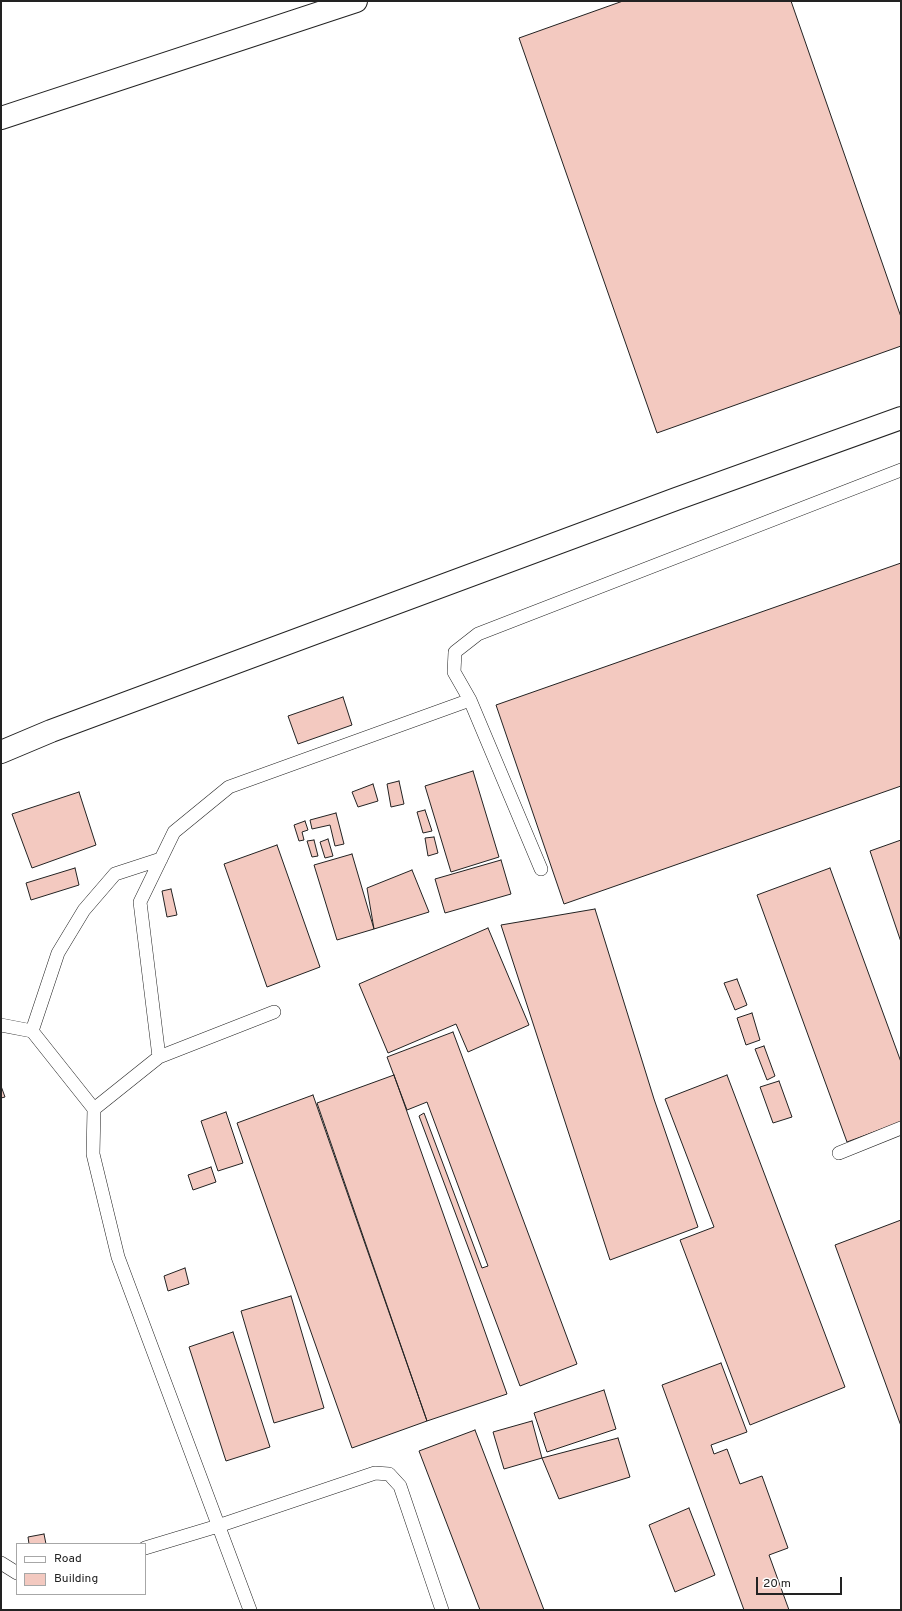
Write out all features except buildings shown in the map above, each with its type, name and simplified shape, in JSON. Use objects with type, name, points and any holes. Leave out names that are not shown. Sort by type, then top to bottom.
[{"type":"street","points":[[1,118],[356,1]]},
{"type":"street","points":[[1,752],[58,729],[662,504],[901,418]]},
{"type":"lane","points":[[541,869],[470,700],[454,672],[455,652],[478,634],[901,470]]},
{"type":"lane","points":[[159,1056],[140,902],[174,832],[229,787],[470,700]]},
{"type":"lane","points":[[32,1031],[58,953],[84,910],[115,874],[161,859]]},
{"type":"lane","points":[[94,1109],[159,1056],[274,1012]]},
{"type":"lane","points":[[1,1025],[32,1031],[94,1109],[93,1154],[118,1257],[250,1610]]},
{"type":"lane","points":[[839,1153],[901,1128]]},
{"type":"lane","points":[[146,1548],[218,1526],[375,1473],[389,1474],[400,1486],[442,1610]]},
{"type":"lane","points":[[1,1563],[16,1572]]}]
